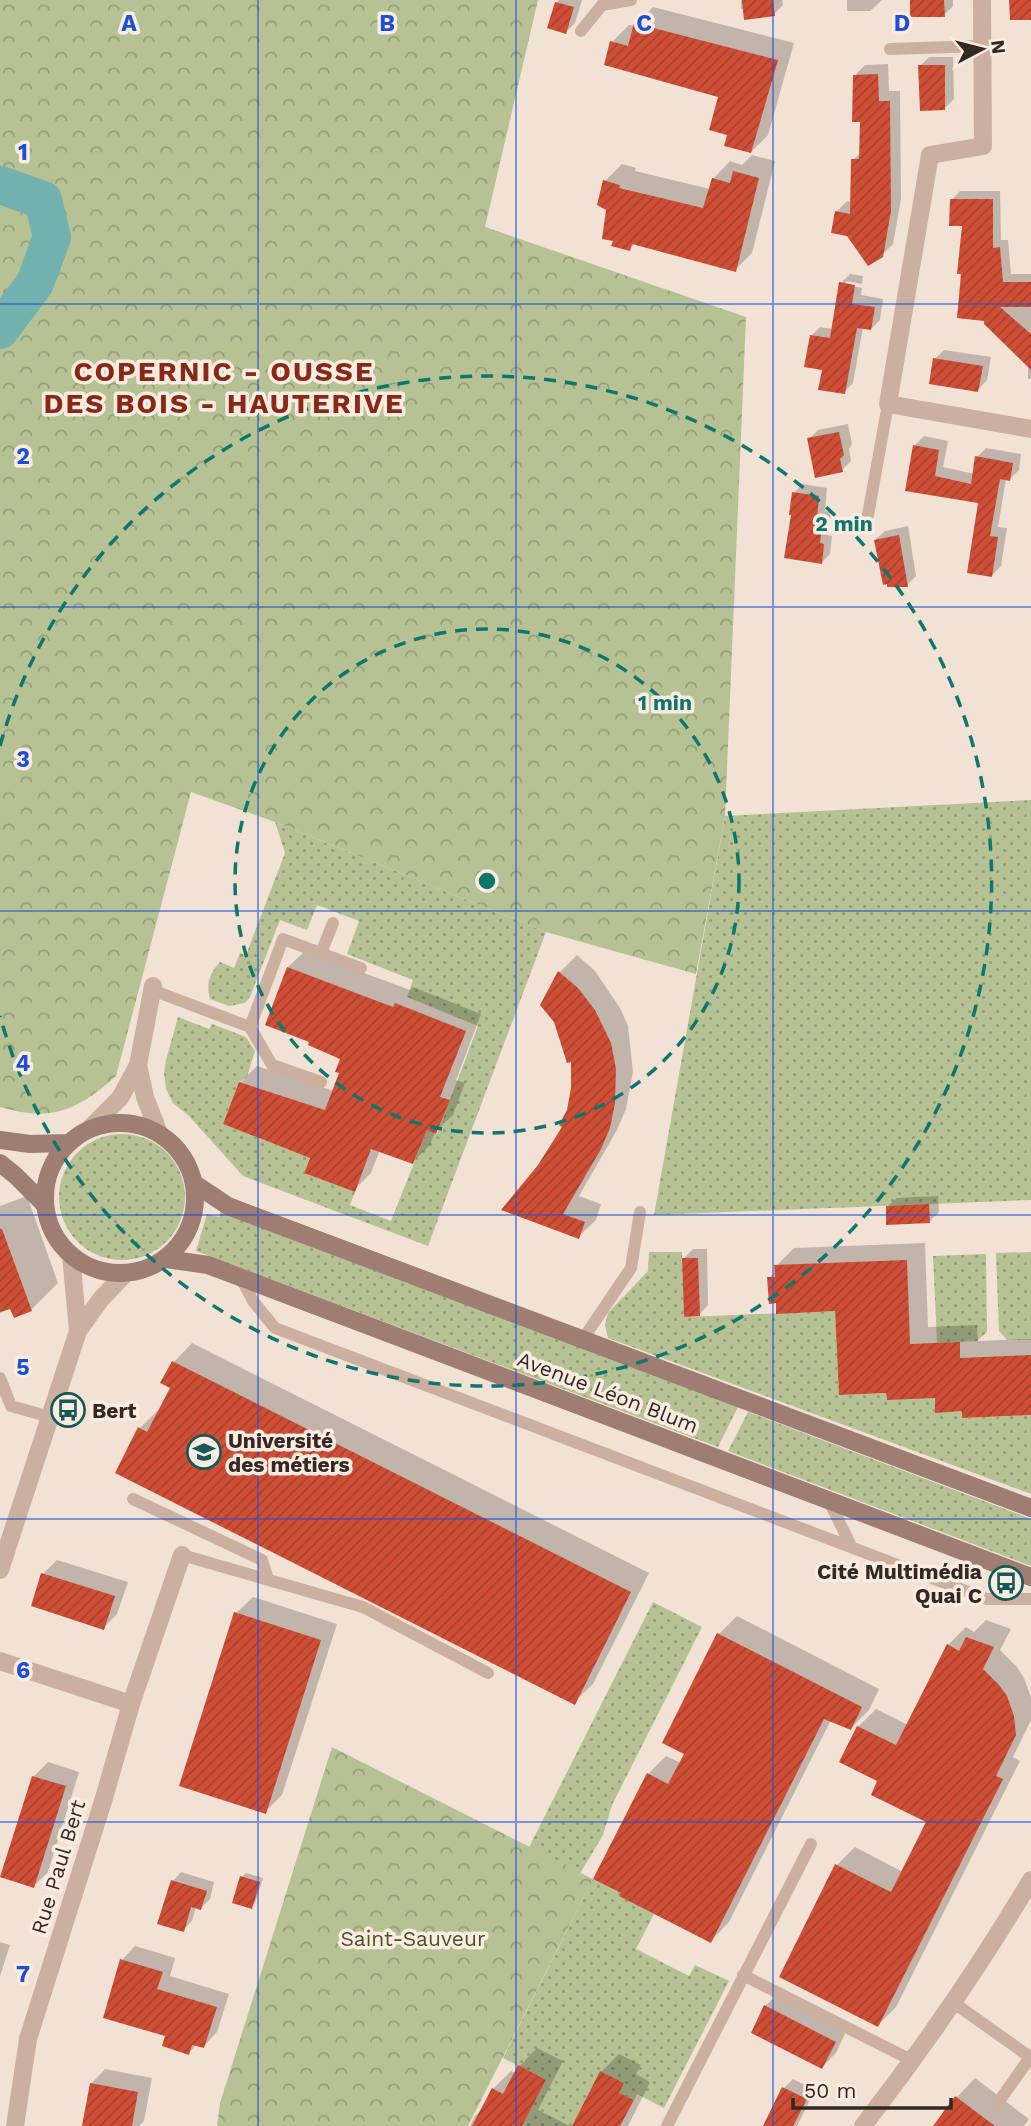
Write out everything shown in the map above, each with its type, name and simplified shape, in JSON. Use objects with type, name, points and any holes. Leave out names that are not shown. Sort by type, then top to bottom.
[{"type":"street","points":[[982,0],[983,146],[930,155],[888,404],[1031,429]]},
{"type":"street","points":[[89,1129],[112,1122],[136,1124],[159,1133],[176,1146],[188,1164],[195,1184],[196,1205],[191,1226],[181,1244],[166,1259],[141,1271],[125,1274],[105,1272],[87,1266],[71,1255],[58,1241],[49,1224],[45,1205],[46,1182],[54,1161],[68,1143],[89,1129],[120,1098],[138,1065],[153,988]]},
{"type":"street","points":[[138,1065],[145,1097],[159,1133]]},
{"type":"street","points":[[0,1140],[30,1144],[68,1143]]},
{"type":"street","points":[[0,1163],[16,1175],[45,1205]]},
{"type":"street","name":"Avenue Léon Blum","points":[[195,1184],[228,1206],[1031,1508]]},
{"type":"street","points":[[71,1255],[78,1331]]},
{"type":"street","name":"Avenue Léon Blum","points":[[166,1259],[208,1265],[1031,1577]]},
{"type":"street","points":[[0,1570],[78,1331],[125,1274]]},
{"type":"street","name":"Rue Paul Bert","points":[[15,2126],[28,2039],[131,1704],[181,1555]]},
{"type":"street","points":[[0,1661],[131,1704]]},
{"type":"street","points":[[863,2126],[954,2003],[1031,1881]]},
{"type":"lane","points":[[581,32],[602,5],[631,0]]},
{"type":"lane","points":[[890,49],[982,46]]},
{"type":"lane","points":[[868,515],[888,404]]},
{"type":"lane","points":[[321,953],[333,923]]},
{"type":"lane","points":[[250,1027],[284,939],[360,968]]},
{"type":"lane","points":[[153,988],[250,1027],[272,1065],[321,1082]]},
{"type":"lane","points":[[583,1339],[631,1268],[640,1212]]},
{"type":"lane","points":[[241,1278],[253,1301],[275,1328],[987,1599],[1031,1599]]},
{"type":"lane","points":[[0,1378],[11,1406],[50,1417]]},
{"type":"lane","points":[[133,1499],[262,1560],[268,1579]]},
{"type":"lane","points":[[828,1499],[851,1546]]},
{"type":"lane","points":[[181,1555],[363,1607],[488,1674]]},
{"type":"lane","points":[[667,2126],[811,1844]]},
{"type":"lane","points":[[743,1975],[913,2061]]},
{"type":"lane","points":[[954,2003],[1030,2057],[995,2107]]},
{"type":"green space","points":[[0,0],[538,0],[485,227],[746,317],[725,816],[696,974],[546,932],[275,822],[191,792],[116,1076],[89,1098],[62,1110],[34,1113],[0,1107]]},
{"type":"green space","points":[[1031,800],[1031,1200],[654,1215],[725,816]]},
{"type":"green space","points":[[275,822],[546,932],[428,1246],[243,1176],[189,1116],[173,1103],[166,1089],[166,1060],[178,1017],[209,1029],[212,1024],[246,1037],[255,1051],[247,1077],[239,1082],[223,1124],[287,1149],[311,1154],[304,1173],[355,1192],[350,1205],[391,1221],[427,1130],[437,1134],[478,1026],[407,997],[413,980],[347,954],[359,921],[317,905],[307,930],[280,920],[250,997],[245,1003],[229,1006],[210,999],[208,988],[216,966],[220,962],[234,968],[240,953],[246,955],[285,853]]},
{"type":"green space","points":[[122,1134],[146,1139],[166,1153],[180,1173],[185,1197],[180,1221],[166,1241],[146,1255],[122,1260],[98,1255],[78,1241],[64,1221],[59,1197],[64,1173],[78,1153],[98,1139]]},
{"type":"green space","points":[[221,1212],[739,1405],[718,1447],[196,1251],[207,1214],[219,1217]]},
{"type":"green space","points":[[649,1252],[682,1252],[684,1317],[835,1311],[839,1395],[886,1393],[887,1400],[934,1391],[936,1412],[962,1411],[962,1418],[1031,1415],[1031,1494],[608,1338],[605,1325],[608,1313],[648,1271]]},
{"type":"green space","points":[[1031,1252],[1031,1340],[1007,1340],[999,1331],[996,1253]]},
{"type":"green space","points":[[986,1254],[987,1332],[977,1341],[937,1343],[933,1256]]},
{"type":"green space","points":[[748,1412],[1031,1519],[1031,1566],[728,1451]]},
{"type":"green space","points":[[653,1602],[702,1627],[612,1805],[603,1835],[559,1909],[519,1867]]},
{"type":"green space","name":"Saint-Sauveur","points":[[332,1747],[593,1879],[468,2126],[217,2126],[220,2103]]},
{"type":"green space","points":[[593,1879],[654,1914],[636,1949],[689,1976],[695,1965],[729,1981],[664,2108],[637,2094],[634,2100],[619,2093],[624,2083],[600,2071],[572,2126],[522,2126],[546,2080],[503,2058]]},
{"type":"building","points":[[742,0],[773,0],[775,16],[744,20]]},
{"type":"building","points":[[910,0],[944,0],[945,17],[910,17]]},
{"type":"building","points":[[1009,0],[1031,0],[1031,20],[1010,20]]},
{"type":"building","points":[[555,2],[574,7],[566,34],[547,28]]},
{"type":"building","points":[[634,23],[778,60],[751,153],[724,146],[727,135],[709,130],[718,97],[604,65],[610,41],[628,46]]},
{"type":"building","points":[[918,65],[945,65],[945,110],[920,111]]},
{"type":"building","points":[[878,74],[879,101],[890,101],[891,211],[883,257],[868,266],[847,236],[831,233],[835,211],[850,214],[851,159],[859,159],[860,122],[852,122],[853,75]]},
{"type":"building","points":[[733,171],[759,178],[736,272],[632,244],[630,251],[611,246],[613,241],[602,239],[606,210],[597,205],[603,180],[620,185],[619,188],[703,208],[712,178],[730,183]]},
{"type":"building","points":[[950,199],[993,199],[993,248],[1000,247],[1003,282],[1031,282],[1031,307],[1000,307],[1031,334],[1031,370],[984,321],[957,318],[961,274],[957,274],[962,226],[949,226]]},
{"type":"building","points":[[839,282],[855,285],[852,304],[875,307],[871,330],[857,328],[845,394],[818,390],[822,370],[804,367],[810,335],[830,338]]},
{"type":"building","points":[[933,358],[983,366],[978,392],[929,384]]},
{"type":"building","points":[[839,432],[844,455],[840,459],[843,472],[815,478],[807,438]]},
{"type":"building","points":[[913,445],[939,450],[935,476],[971,484],[975,456],[1013,463],[1010,481],[1000,479],[990,536],[998,537],[992,577],[967,573],[978,503],[905,491]]},
{"type":"building","points":[[792,492],[819,496],[817,519],[823,520],[820,543],[824,544],[822,564],[784,558]]},
{"type":"building","points":[[899,535],[908,587],[887,587],[887,584],[883,585],[874,540]]},
{"type":"building","points":[[287,967],[393,1007],[395,1003],[466,1031],[440,1097],[450,1100],[436,1134],[427,1130],[413,1164],[371,1149],[355,1192],[304,1173],[310,1158],[223,1124],[239,1082],[325,1110],[339,1073],[335,1072],[340,1059],[308,1045],[309,1042],[265,1025]]},
{"type":"building","points":[[558,971],[578,988],[595,1010],[611,1043],[616,1069],[615,1103],[610,1128],[601,1149],[563,1214],[585,1222],[579,1239],[501,1210],[538,1165],[562,1127],[559,1125],[567,1110],[571,1088],[571,1062],[567,1063],[554,1022],[540,1005]]},
{"type":"building","points":[[929,1204],[930,1223],[886,1225],[886,1206]]},
{"type":"building","points":[[0,1229],[32,1311],[14,1318],[10,1309],[0,1312]]},
{"type":"building","points":[[682,1258],[698,1258],[700,1316],[684,1317]]},
{"type":"building","points":[[907,1260],[910,1344],[960,1342],[960,1358],[1031,1355],[1031,1415],[962,1418],[962,1411],[935,1413],[935,1398],[887,1400],[886,1393],[839,1395],[835,1311],[776,1314],[776,1303],[769,1304],[767,1277],[775,1277],[774,1265]]},
{"type":"building","points":[[172,1361],[631,1592],[575,1705],[115,1473],[138,1427],[147,1432],[170,1388],[160,1383]]},
{"type":"building","points":[[41,1573],[115,1596],[104,1630],[31,1606]]},
{"type":"building","points":[[234,1612],[321,1640],[266,1814],[179,1786]]},
{"type":"building","points":[[717,1633],[862,1707],[851,1730],[824,1719],[711,1943],[619,1896],[621,1893],[593,1879],[647,1773],[668,1784],[684,1754],[662,1743]]},
{"type":"building","points":[[966,1637],[994,1647],[983,1669],[1007,1696],[1014,1716],[1016,1735],[996,1776],[1003,1779],[878,2027],[779,1977],[835,1864],[891,1892],[926,1822],[871,1795],[877,1781],[839,1762],[857,1726],[896,1745],[947,1644],[959,1651]]},
{"type":"building","points":[[32,1776],[66,1786],[34,1888],[0,1877]]},
{"type":"building","points":[[240,1876],[260,1882],[252,1909],[232,1903]]},
{"type":"building","points":[[171,1880],[207,1891],[201,1910],[191,1907],[184,1932],[157,1924]]},
{"type":"building","points":[[120,1959],[163,1972],[157,1989],[217,2007],[204,2048],[192,2045],[189,2055],[162,2046],[165,2036],[103,2018]]},
{"type":"building","points":[[764,2005],[836,2042],[822,2069],[751,2033]]},
{"type":"building","points":[[518,2065],[546,2080],[522,2126],[472,2126],[492,2088],[503,2094]]},
{"type":"building","points":[[600,2071],[624,2083],[619,2093],[634,2100],[620,2126],[572,2126]]},
{"type":"building","points":[[90,2083],[138,2092],[132,2126],[82,2126]]},
{"type":"building","points":[[782,2087],[807,2099],[793,2126],[763,2126]]},
{"type":"building","points":[[955,2096],[995,2126],[933,2126]]},
{"type":"waterway","points":[[0,185],[43,200],[52,237],[35,283],[0,330]]},
{"type":"place","name":"Bert","points":[[68,1410]]},
{"type":"place","name":"Université des métiers","points":[[204,1452]]},
{"type":"place","name":"Cité Multimédia Quai C","points":[[1006,1583]]},
{"type":"district","name":"COPERNIC - OUSSE DES BOIS - HAUTERIVE","points":[[224,387]]}]
